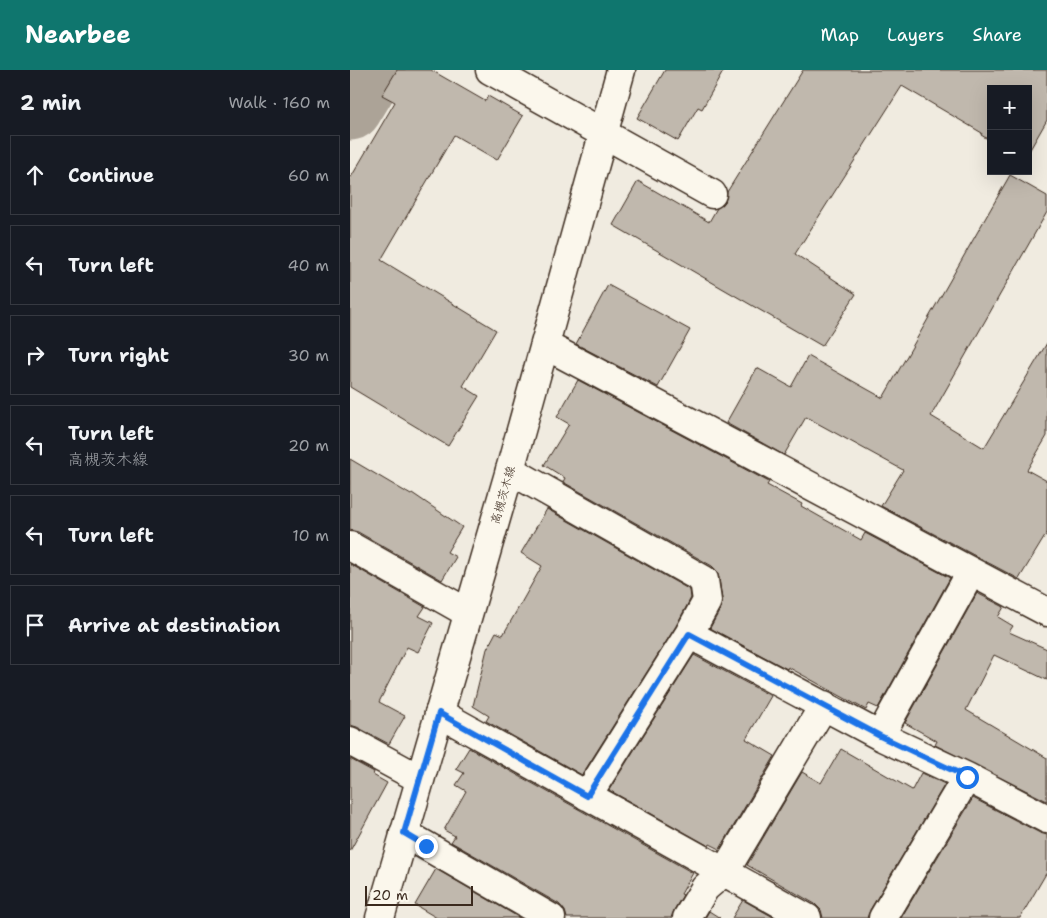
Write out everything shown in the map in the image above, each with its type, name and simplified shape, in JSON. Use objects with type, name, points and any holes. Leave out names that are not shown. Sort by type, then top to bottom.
[{"type":"street","points":[[490,70],[712,194]]},
{"type":"street","name":"高槻茨木線","points":[[380,918],[510,470],[621,70]]},
{"type":"street","points":[[545,345],[1047,612]]},
{"type":"street","points":[[510,470],[704,580],[707,601],[689,634],[587,796]]},
{"type":"street","points":[[350,546],[468,613]]},
{"type":"street","points":[[880,736],[971,572]]},
{"type":"street","points":[[689,634],[880,736],[967,777],[1047,819]]},
{"type":"street","points":[[687,918],[705,888],[725,871],[824,706]]},
{"type":"street","points":[[439,713],[808,918]]},
{"type":"street","points":[[350,740],[420,778]]},
{"type":"street","points":[[883,918],[967,777]]},
{"type":"street","points":[[404,833],[551,918]]},
{"type":"building","points":[[397,70],[431,70],[485,101],[488,96],[523,116],[497,160],[454,135],[381,260],[496,330],[463,386],[479,396],[448,446],[350,387],[350,179],[395,102],[382,95]]},
{"type":"building","points":[[665,70],[724,70],[702,109],[698,107],[678,141],[637,118]]},
{"type":"building","points":[[803,70],[1047,70],[1047,120],[1032,146],[1032,85],[987,85],[987,139],[981,135],[982,133],[902,86],[795,254],[856,294],[822,346],[613,225],[638,181],[709,222],[717,208],[725,202],[727,192]]},
{"type":"building","points":[[1010,175],[1047,196],[1047,212],[931,416],[984,448],[1047,343],[1047,436],[1027,470],[1047,481],[1047,533],[1019,579],[881,506],[903,470],[806,417],[784,455],[726,423],[757,368],[791,387],[808,356],[883,398]]},
{"type":"building","points":[[608,285],[690,330],[658,387],[576,344]]},
{"type":"building","points":[[578,380],[769,482],[767,485],[861,540],[865,533],[950,578],[878,708],[869,704],[866,710],[788,667],[787,669],[710,628],[721,608],[722,599],[717,571],[712,566],[563,482],[565,478],[544,465],[569,424],[557,417]]},
{"type":"building","points":[[350,459],[411,495],[412,493],[462,527],[447,552],[456,557],[442,580],[358,532],[350,530]]},
{"type":"building","points":[[547,509],[690,590],[691,598],[676,626],[582,775],[486,721],[489,716],[473,706],[487,649],[496,632],[503,635],[542,566],[521,553]]},
{"type":"building","points":[[350,564],[425,607],[419,616],[433,623],[418,652],[407,647],[379,702],[405,716],[389,744],[350,725]]},
{"type":"building","points":[[977,593],[1004,607],[998,617],[1013,626],[1009,632],[1047,649],[1047,680],[994,655],[966,710],[1047,758],[1047,801],[935,745],[937,741],[905,723]]},
{"type":"building","points":[[694,655],[771,696],[746,739],[775,756],[720,849],[710,844],[709,846],[609,790]]},
{"type":"building","points":[[469,748],[693,873],[681,894],[683,895],[671,918],[567,918],[565,911],[559,904],[451,842],[455,836],[444,830],[466,791],[456,785],[464,773],[456,769]]},
{"type":"building","points":[[841,749],[912,790],[921,773],[945,784],[867,918],[823,918],[821,910],[815,904],[747,865],[802,772],[821,783]]},
{"type":"building","points":[[350,759],[374,772],[373,775],[387,783],[350,851]]},
{"type":"building","points":[[973,798],[1047,835],[1047,872],[1020,918],[901,918]]},
{"type":"building","points":[[436,869],[520,918],[437,918],[415,905]]},
{"type":"building","points":[[743,900],[775,918],[732,918]]},
{"type":"building","points":[[709,911],[720,918],[705,918]]},
{"type":"waterway","points":[[350,108],[373,70]]},
{"type":"route","points":[[426,846],[404,833],[439,713],[587,796],[689,634],[880,736],[967,777]]}]
